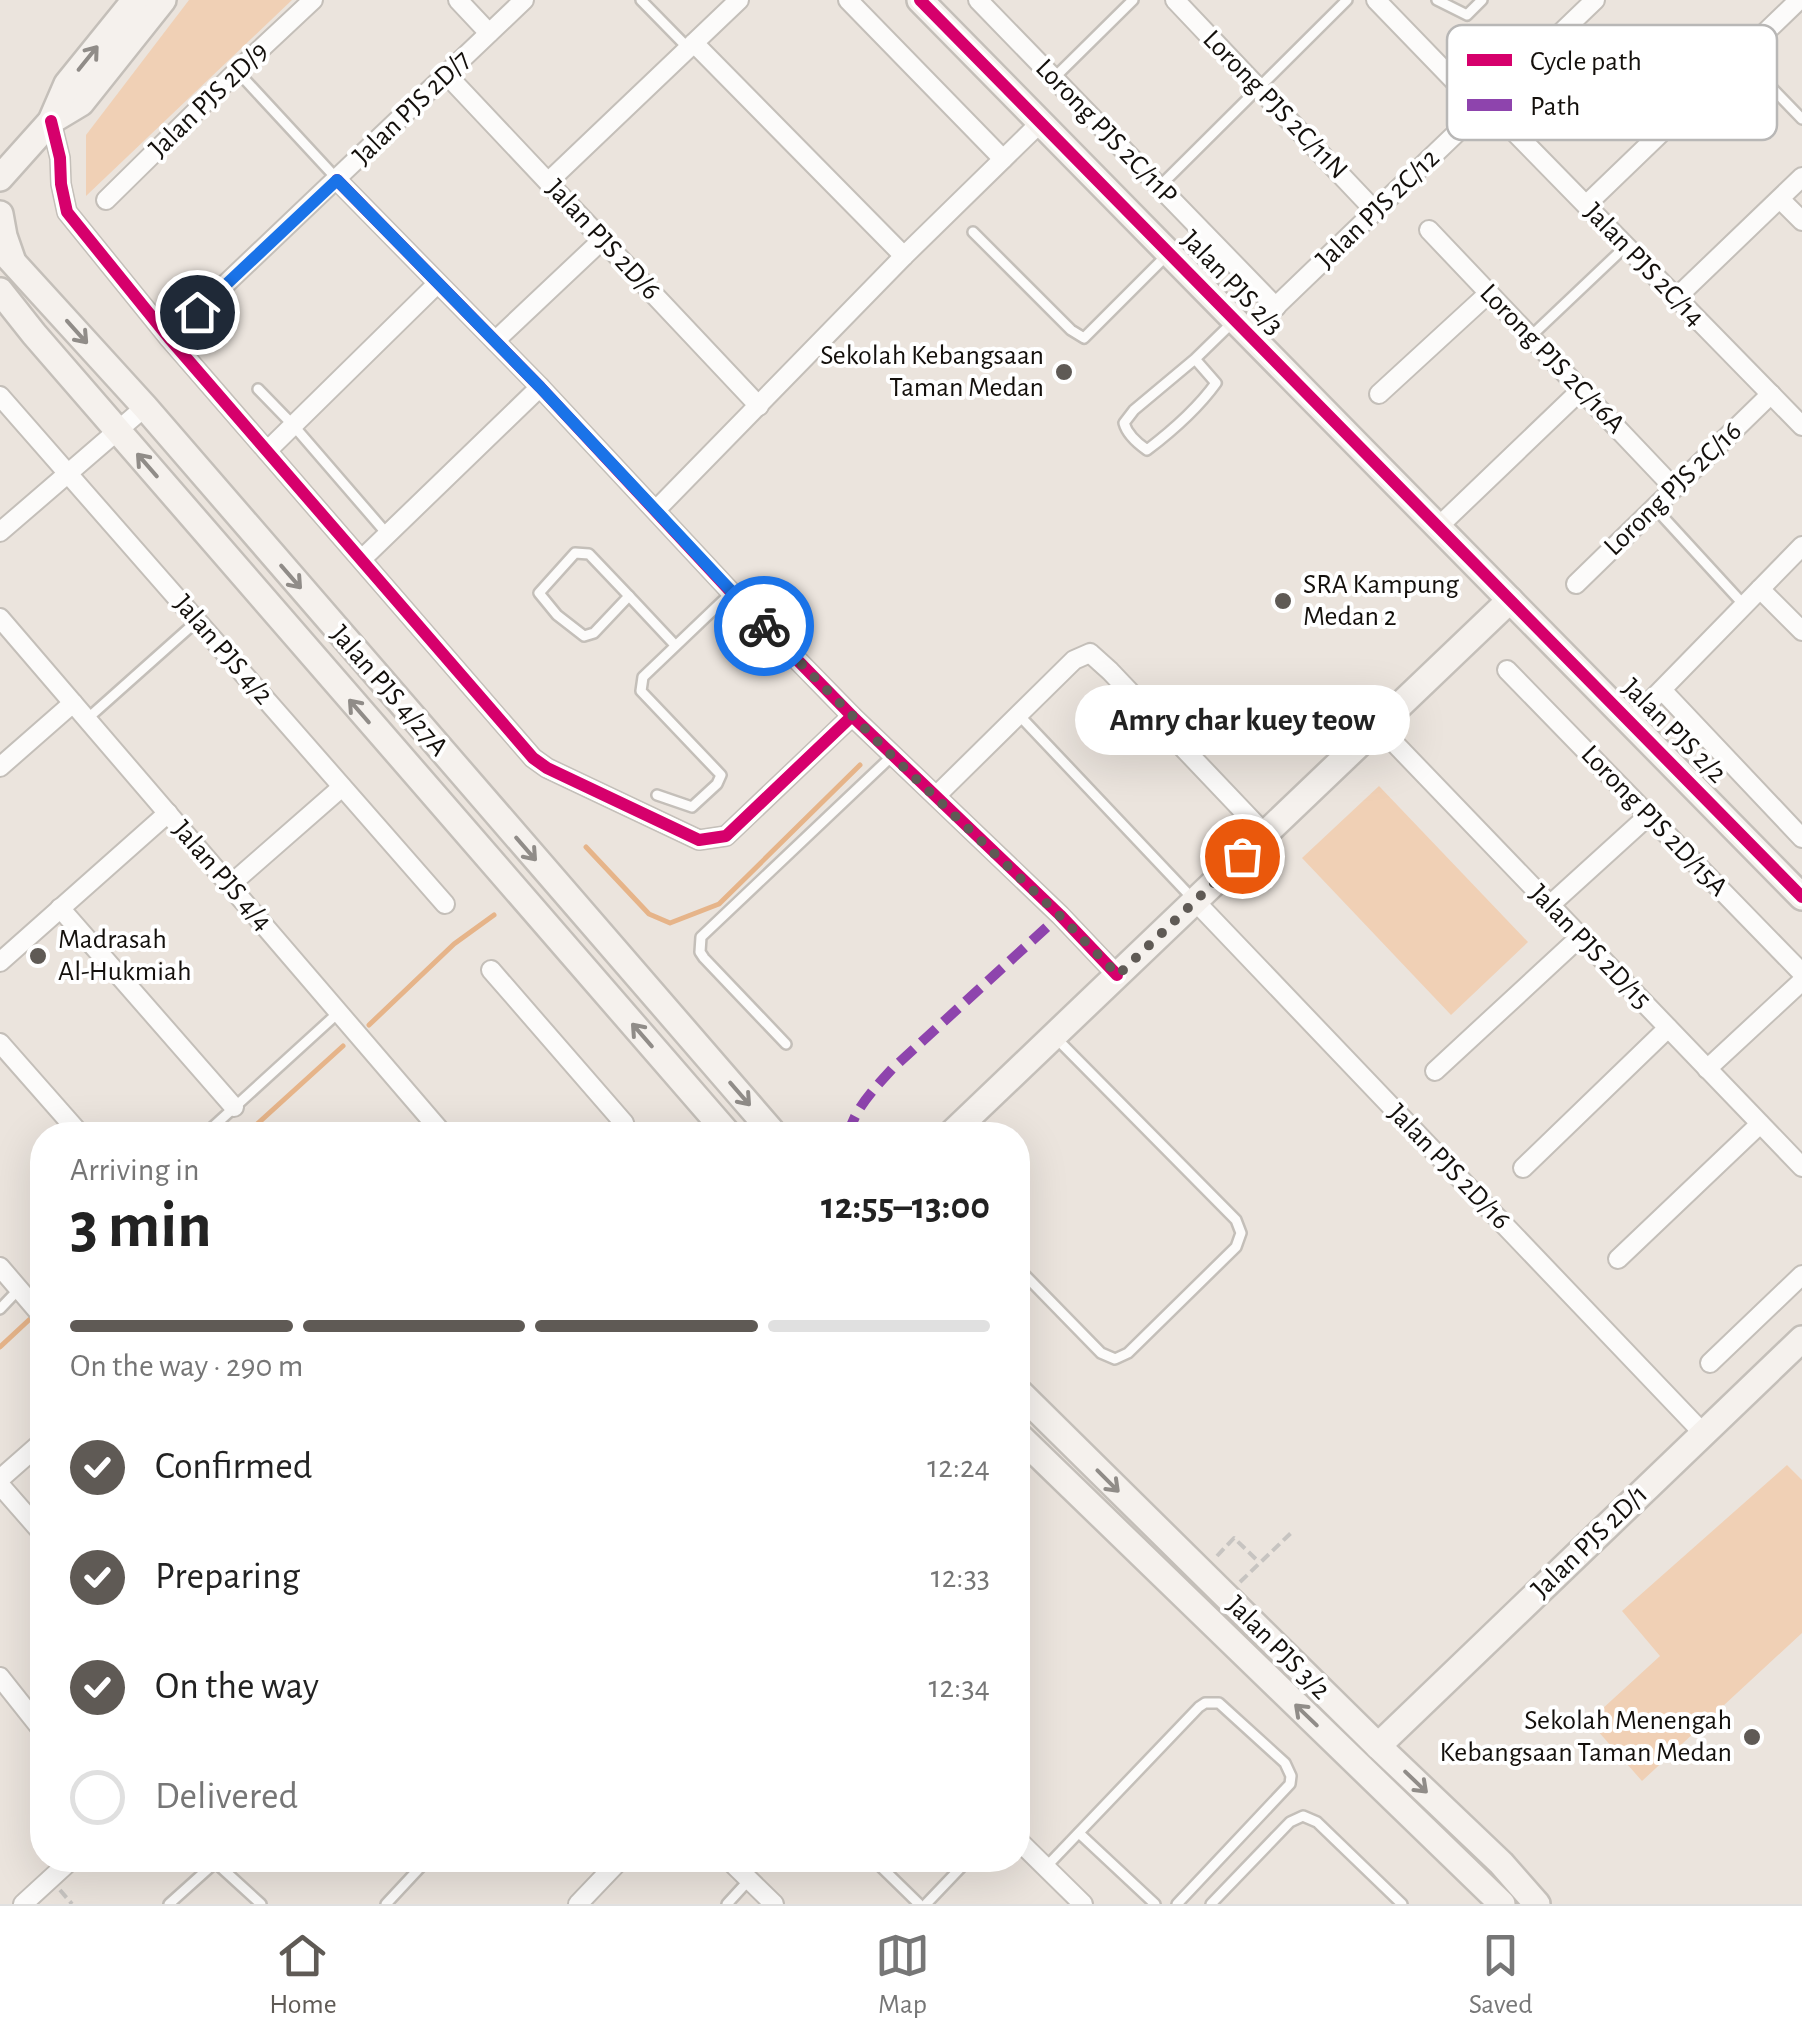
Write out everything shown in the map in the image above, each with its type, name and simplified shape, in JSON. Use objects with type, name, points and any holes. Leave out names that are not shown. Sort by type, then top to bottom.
[{"type":"main road","points":[[52,121],[67,84],[135,0]]},
{"type":"main road","points":[[6,254],[0,212],[1,176],[52,121],[81,104],[163,0]]},
{"type":"main road","name":"Jalan PJS 2/3","points":[[920,0],[1510,600]]},
{"type":"main road","name":"Jalan PJS 4/27A","points":[[6,254],[144,407],[764,1122]]},
{"type":"main road","name":"Jalan PJS 4/27A","points":[[0,290],[718,1122]]},
{"type":"main road","points":[[0,307],[34,334]]},
{"type":"main road","points":[[964,1122],[1510,600]]},
{"type":"main road","name":"Jalan PJS 2/2","points":[[1510,600],[1798,885]]},
{"type":"main road","points":[[400,758],[424,757],[428,747],[424,732]]},
{"type":"main road","points":[[458,824],[463,796],[472,794],[484,802]]},
{"type":"main road","name":"Jalan PJS 2D/1","points":[[1378,1746],[1802,1339]]},
{"type":"main road","name":"Jalan PJS 3/2","points":[[1030,1404],[1501,1864],[1537,1904]]},
{"type":"main road","name":"Jalan PJS 3/2","points":[[1030,1447],[1502,1904]]},
{"type":"street","name":"Jalan PJS 2D/9","points":[[106,200],[313,0]]},
{"type":"street","points":[[458,0],[490,33]]},
{"type":"street","name":"Jalan PJS 2D/7","points":[[168,338],[524,0]]},
{"type":"street","points":[[548,182],[738,0]]},
{"type":"street","points":[[848,0],[1004,158]]},
{"type":"street","name":"Lorong PJS 2C/11P","points":[[978,0],[1276,307]]},
{"type":"street","name":"Lorong PJS 2C/11N","points":[[1175,0],[1375,211]]},
{"type":"street","name":"Jalan PJS 2C/14","points":[[1376,0],[1447,74]]},
{"type":"street","name":"Jalan PJS 2C/12","points":[[1569,25],[1595,0]]},
{"type":"street","points":[[1769,25],[1789,3]]},
{"type":"street","points":[[691,46],[904,256]]},
{"type":"street","name":"Jalan PJS 2D/6","points":[[446,75],[759,406]]},
{"type":"street","points":[[52,121],[67,212],[168,338],[533,758],[699,840],[726,836],[852,716]]},
{"type":"street","points":[[656,510],[1040,122]]},
{"type":"street","name":"Jalan PJS 2C/12","points":[[1241,328],[1276,307],[1449,140]]},
{"type":"street","name":"Jalan PJS 2C/14","points":[[1523,140],[1802,426]]},
{"type":"street","points":[[1586,204],[1653,140]]},
{"type":"street","points":[[1677,298],[1802,177]]},
{"type":"street","points":[[337,180],[496,341],[852,716],[1118,975]]},
{"type":"street","points":[[1780,199],[1802,222]]},
{"type":"street","name":"Lorong PJS 2C/16A","points":[[1429,230],[1674,488]]},
{"type":"street","points":[[496,341],[602,240]]},
{"type":"street","points":[[267,450],[438,284]]},
{"type":"street","points":[[1379,394],[1488,293]]},
{"type":"street","points":[[362,559],[540,387]]},
{"type":"street","points":[[1438,527],[1581,390]]},
{"type":"street","name":"Lorong PJS 2C/16","points":[[1576,584],[1771,394]]},
{"type":"street","name":"Jalan PJS 4/2","points":[[0,396],[445,904]]},
{"type":"street","points":[[0,532],[144,407]]},
{"type":"street","points":[[1630,722],[1802,546]]},
{"type":"street","points":[[1760,589],[1802,632]]},
{"type":"street","name":"Jalan PJS 4/4","points":[[0,618],[433,1122]]},
{"type":"street","points":[[936,796],[1074,660],[1090,653],[1265,834]]},
{"type":"street","name":"Lorong PJS 2D/15A","points":[[1507,670],[1802,973]]},
{"type":"street","points":[[1662,690],[1802,838]]},
{"type":"street","points":[[0,768],[73,702]]},
{"type":"street","name":"Jalan PJS 2D/15","points":[[1378,726],[1802,1167]]},
{"type":"street","points":[[230,885],[342,786]]},
{"type":"street","points":[[3,954],[168,813]]},
{"type":"street","points":[[1550,905],[1648,816]]},
{"type":"street","name":"Jalan PJS 2D/16","points":[[1195,901],[1703,1434]]},
{"type":"street","points":[[60,908],[234,1107]]},
{"type":"street","points":[[1436,1071],[1580,937]]},
{"type":"street","points":[[492,970],[623,1122]]},
{"type":"street","points":[[1708,1069],[1802,981]]},
{"type":"street","points":[[1522,1168],[1668,1028]]},
{"type":"street","points":[[0,1044],[69,1122]]},
{"type":"street","points":[[1618,1258],[1760,1124]]},
{"type":"street","points":[[0,1267],[30,1302]]},
{"type":"street","points":[[1710,1363],[1802,1275]]},
{"type":"street","points":[[1030,1422],[1039,1413]]},
{"type":"street","points":[[30,1453],[0,1482],[30,1518]]},
{"type":"street","points":[[0,1677],[30,1715]]},
{"type":"street","points":[[1030,1852],[1083,1904]]},
{"type":"street","points":[[22,1904],[58,1872]]},
{"type":"street","points":[[578,1904],[609,1872]]},
{"type":"street","points":[[741,1872],[774,1904]]},
{"type":"lane","points":[[642,0],[691,46]]},
{"type":"lane","points":[[1054,78],[1134,0]]},
{"type":"lane","points":[[1160,187],[1347,0]]},
{"type":"lane","points":[[1437,0],[1467,15],[1482,0]]},
{"type":"lane","points":[[238,71],[337,180]]},
{"type":"lane","points":[[1777,93],[1802,119]]},
{"type":"lane","points":[[972,232],[1071,330],[1084,338],[1169,254]]},
{"type":"lane","points":[[1530,337],[1626,246]]},
{"type":"lane","points":[[1195,359],[1216,382],[1172,430],[1147,450],[1125,428],[1124,423],[1134,410],[1195,359],[1241,328]]},
{"type":"lane","points":[[258,389],[388,534]]},
{"type":"lane","points":[[1654,508],[1744,606]]},
{"type":"lane","points":[[629,596],[594,633],[584,636],[540,592],[575,553],[589,554],[629,596],[676,646]]},
{"type":"lane","points":[[657,795],[692,807],[721,775],[640,691],[644,677],[731,592]]},
{"type":"lane","points":[[86,718],[197,621]]},
{"type":"lane","points":[[1017,714],[1195,901]]},
{"type":"lane","points":[[786,1044],[704,958],[700,952],[701,937],[892,756]]},
{"type":"lane","points":[[218,1122],[339,1012]]},
{"type":"lane","points":[[1030,1280],[1101,1352],[1115,1358],[1128,1353],[1236,1247],[1242,1233],[1236,1220],[1054,1036]]},
{"type":"lane","points":[[0,1308],[19,1289]]},
{"type":"lane","points":[[1046,1867],[1198,1707],[1212,1701],[1226,1706],[1285,1763],[1290,1784],[1176,1904]]},
{"type":"lane","points":[[1210,1904],[1290,1822],[1303,1816],[1317,1822],[1402,1904]]},
{"type":"lane","points":[[1079,1833],[1155,1904]]},
{"type":"lane","points":[[169,1904],[205,1872]]},
{"type":"lane","points":[[228,1872],[261,1904]]},
{"type":"lane","points":[[386,1904],[416,1872]]},
{"type":"lane","points":[[887,1872],[922,1904],[955,1872]]},
{"type":"lane","points":[[726,1904],[750,1880]]},
{"type":"path","points":[[1236,1575],[1236,1586],[1291,1533]]},
{"type":"path","points":[[1226,1566],[1216,1557],[1234,1538],[1259,1562]]},
{"type":"shaded area","points":[[189,0],[292,0],[86,196],[86,135]]},
{"type":"shaded area","points":[[1379,786],[1528,942],[1451,1015],[1302,858]]},
{"type":"shaded area","points":[[1787,1465],[1802,1480],[1802,1633],[1642,1781],[1589,1721],[1660,1656],[1622,1611]]},
{"type":"waterway","points":[[586,847],[649,914],[670,923],[719,904],[860,765]]},
{"type":"waterway","points":[[369,1025],[454,944],[494,915]]},
{"type":"waterway","points":[[259,1122],[343,1046]]},
{"type":"waterway","points":[[0,1347],[30,1319]]},
{"type":"marked path","points":[[853,1122],[892,1069],[1060,915]]},
{"type":"cycle path","points":[[920,0],[1802,897]]},
{"type":"cycle path","points":[[51,121],[67,212],[169,338],[533,758],[699,840],[726,836],[852,716]]},
{"type":"cycle path","points":[[337,180],[852,716],[1060,915],[1117,975]]},
{"type":"way so far","points":[[764,626],[1118,975],[1242,856]]},
{"type":"place","name":"Sekolah Kebangsaan Taman Medan","points":[[1064,372]]},
{"type":"place","name":"SRA Kampung Medan 2","points":[[1283,601]]},
{"type":"place","name":"Amry char kuey teow","points":[[1242,856]]},
{"type":"place","name":"Madrasah Al-Hukmiah","points":[[38,956]]},
{"type":"place","name":"Sekolah Menengah Kebangsaan Taman Medan","points":[[1752,1737]]},
{"type":"route","points":[[197,312],[337,180],[496,341],[764,626]]}]
